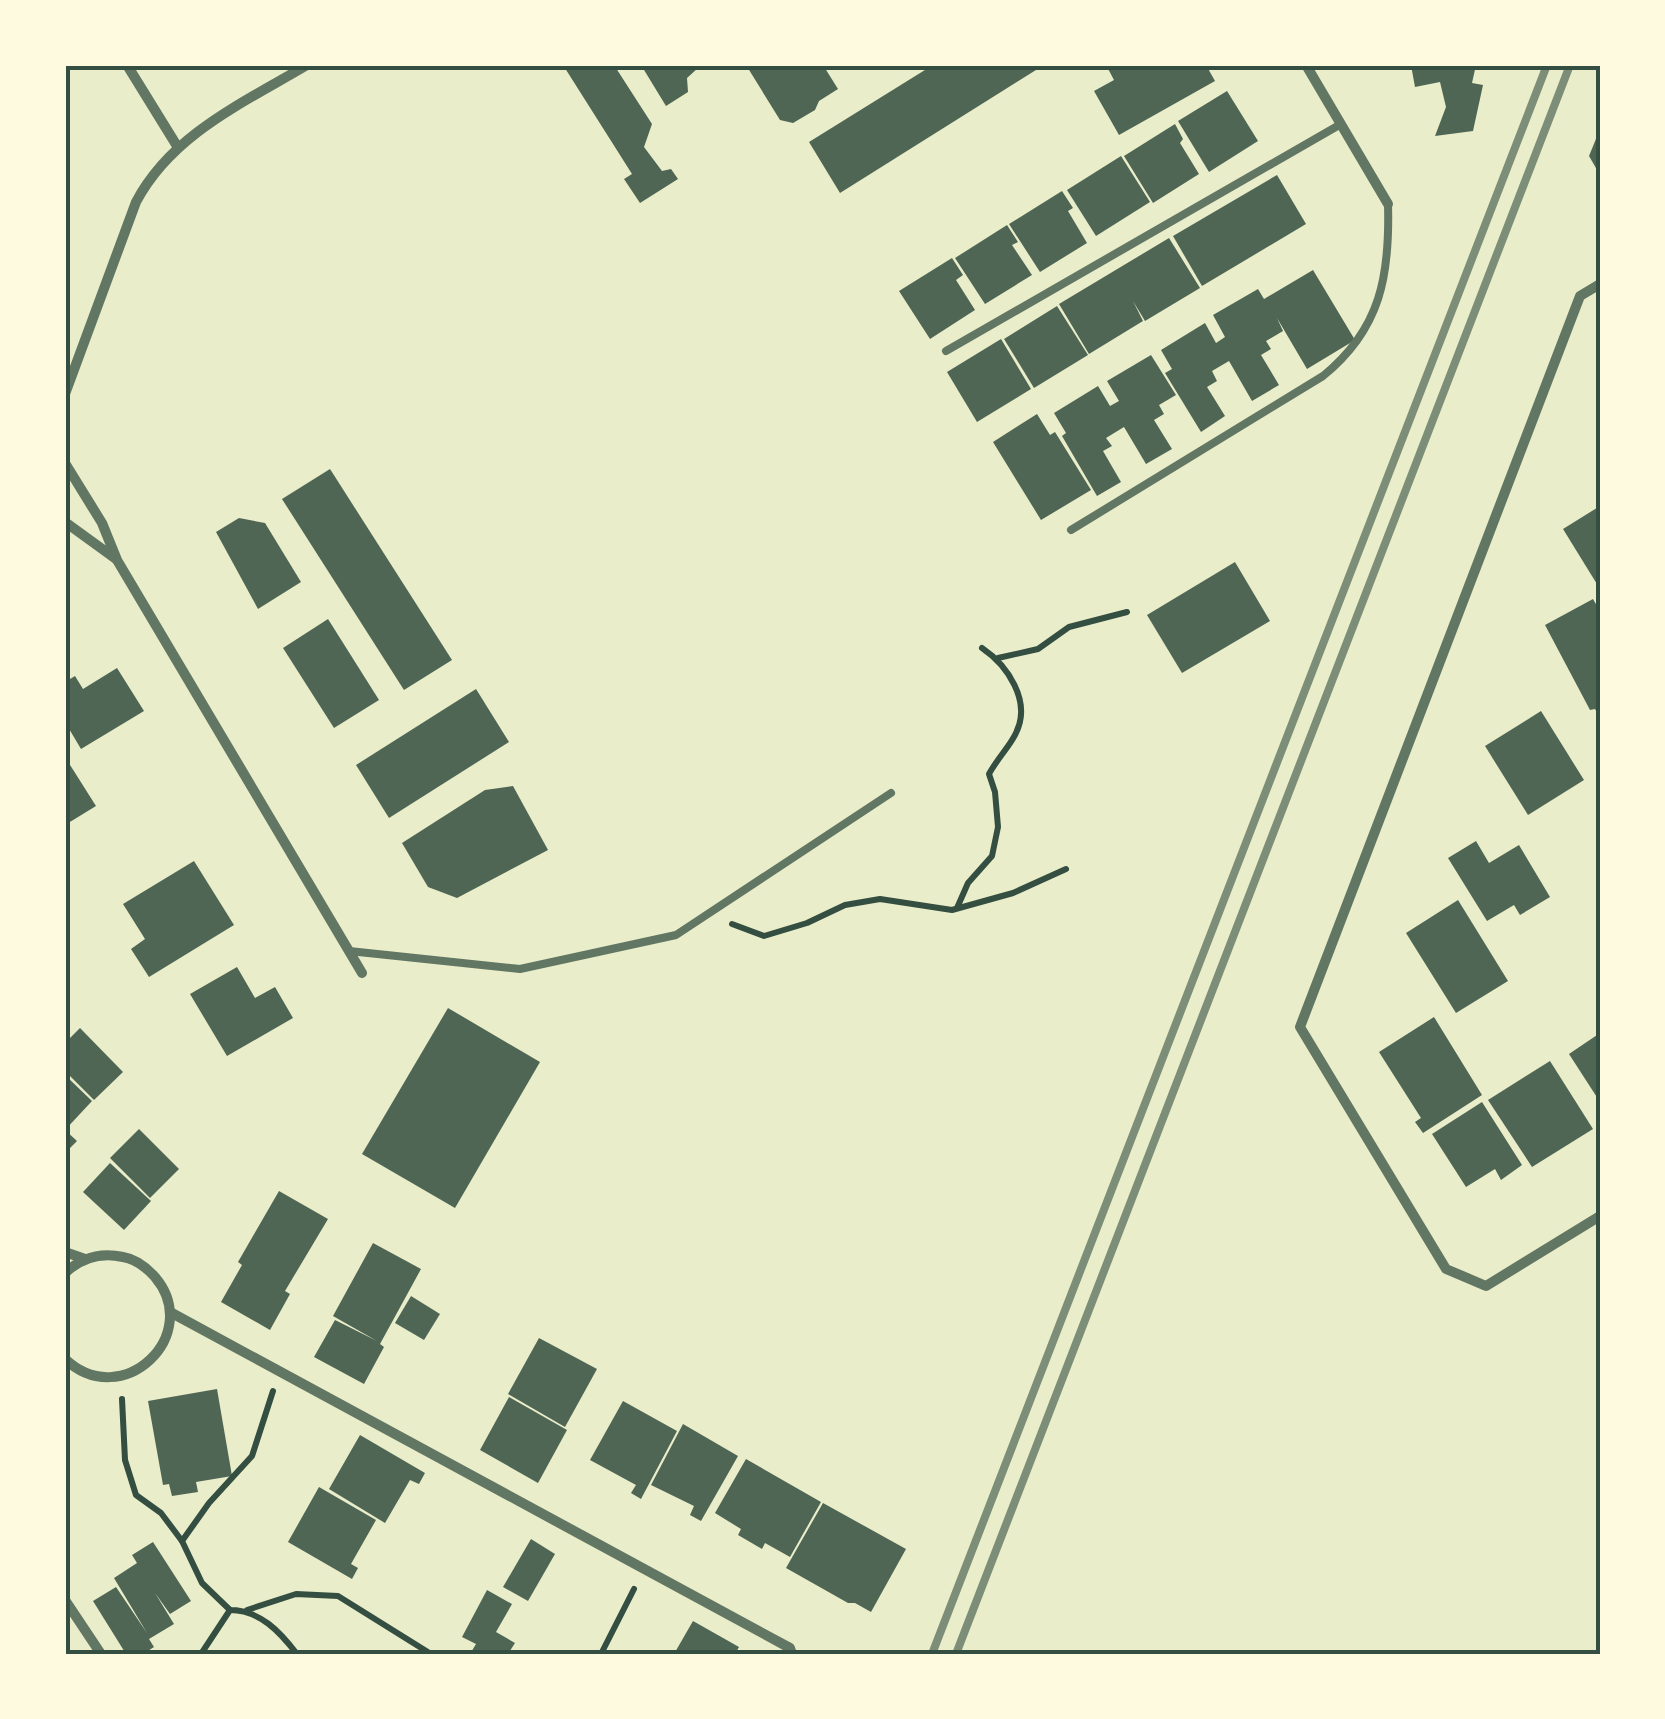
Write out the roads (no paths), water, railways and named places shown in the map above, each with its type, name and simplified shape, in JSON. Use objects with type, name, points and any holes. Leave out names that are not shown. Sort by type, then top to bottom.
[{"type":"street","points":[[127,65],[177,146]]},
{"type":"street","points":[[65,394],[136,202],[150,176],[177,146],[307,65]]},
{"type":"street","points":[[1306,65],[1388,204]]},
{"type":"street","points":[[1600,284],[1580,296],[1300,1027],[1446,1269],[1486,1286],[1600,1216]]},
{"type":"street","points":[[65,463],[102,524],[116,560],[362,972]]},
{"type":"street","points":[[65,522],[116,560]]},
{"type":"street","points":[[65,1252],[84,1259]]},
{"type":"street","points":[[65,1272],[84,1259],[113,1255],[130,1258],[145,1267],[166,1295],[170,1312],[168,1330],[151,1361],[136,1372],[119,1377],[86,1374],[65,1359]]},
{"type":"street","points":[[170,1312],[790,1648],[792,1654]]},
{"type":"street","points":[[65,1600],[101,1654]]},
{"type":"lane","points":[[946,351],[1341,124]]},
{"type":"lane","points":[[1071,530],[1323,376],[1346,357],[1378,304],[1386,274],[1388,204]]},
{"type":"lane","points":[[349,951],[520,969],[676,935],[891,793]]},
{"type":"railway","points":[[932,1654],[1547,65]]},
{"type":"railway","points":[[956,1654],[1570,65]]}]
